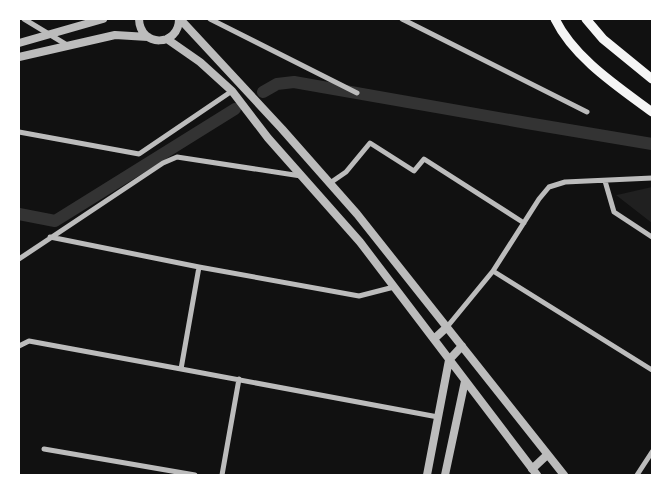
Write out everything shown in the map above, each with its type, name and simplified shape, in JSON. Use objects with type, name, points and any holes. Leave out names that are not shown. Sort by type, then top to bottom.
[{"type":"main road","points":[[555,19],[559,27],[584,58],[652,112]]},
{"type":"main road","points":[[586,19],[603,40],[652,79]]},
{"type":"street","points":[[24,19],[67,45]]},
{"type":"street","points":[[19,43],[103,19]]},
{"type":"street","points":[[139,19],[140,27],[148,37]]},
{"type":"street","points":[[19,57],[114,35],[148,37],[154,40],[167,39],[177,30],[179,19]]},
{"type":"street","points":[[179,19],[242,85],[364,223],[564,475]]},
{"type":"street","points":[[210,19],[357,93]]},
{"type":"street","points":[[402,19],[587,112]]},
{"type":"street","points":[[167,39],[200,62],[232,91],[268,138],[351,232],[534,472],[547,455]]},
{"type":"street","points":[[19,132],[139,154],[242,85]]},
{"type":"street","points":[[330,183],[346,172],[370,142],[414,171],[424,159],[524,223]]},
{"type":"street","points":[[19,258],[162,163],[177,157],[302,176]]},
{"type":"street","points":[[434,339],[493,271],[539,200],[550,187],[565,182],[652,178]]},
{"type":"street","points":[[605,181],[614,212],[652,237]]},
{"type":"street","points":[[351,232],[364,223]]},
{"type":"street","points":[[50,237],[199,267],[359,296],[394,287]]},
{"type":"street","points":[[181,368],[199,267]]},
{"type":"street","points":[[493,271],[652,370]]},
{"type":"street","points":[[19,346],[29,341],[239,378],[438,417]]},
{"type":"street","points":[[427,475],[449,360],[462,346]]},
{"type":"street","points":[[222,475],[239,378]]},
{"type":"street","points":[[445,475],[465,381]]},
{"type":"street","points":[[44,449],[195,475]]},
{"type":"street","points":[[637,475],[652,452]]},
{"type":"shaded area","points":[[652,187],[652,223],[616,195],[617,195]]},
{"type":"waterway","points":[[263,92],[277,84],[294,82],[652,144]]},
{"type":"waterway","points":[[19,214],[55,221],[235,109]]}]
